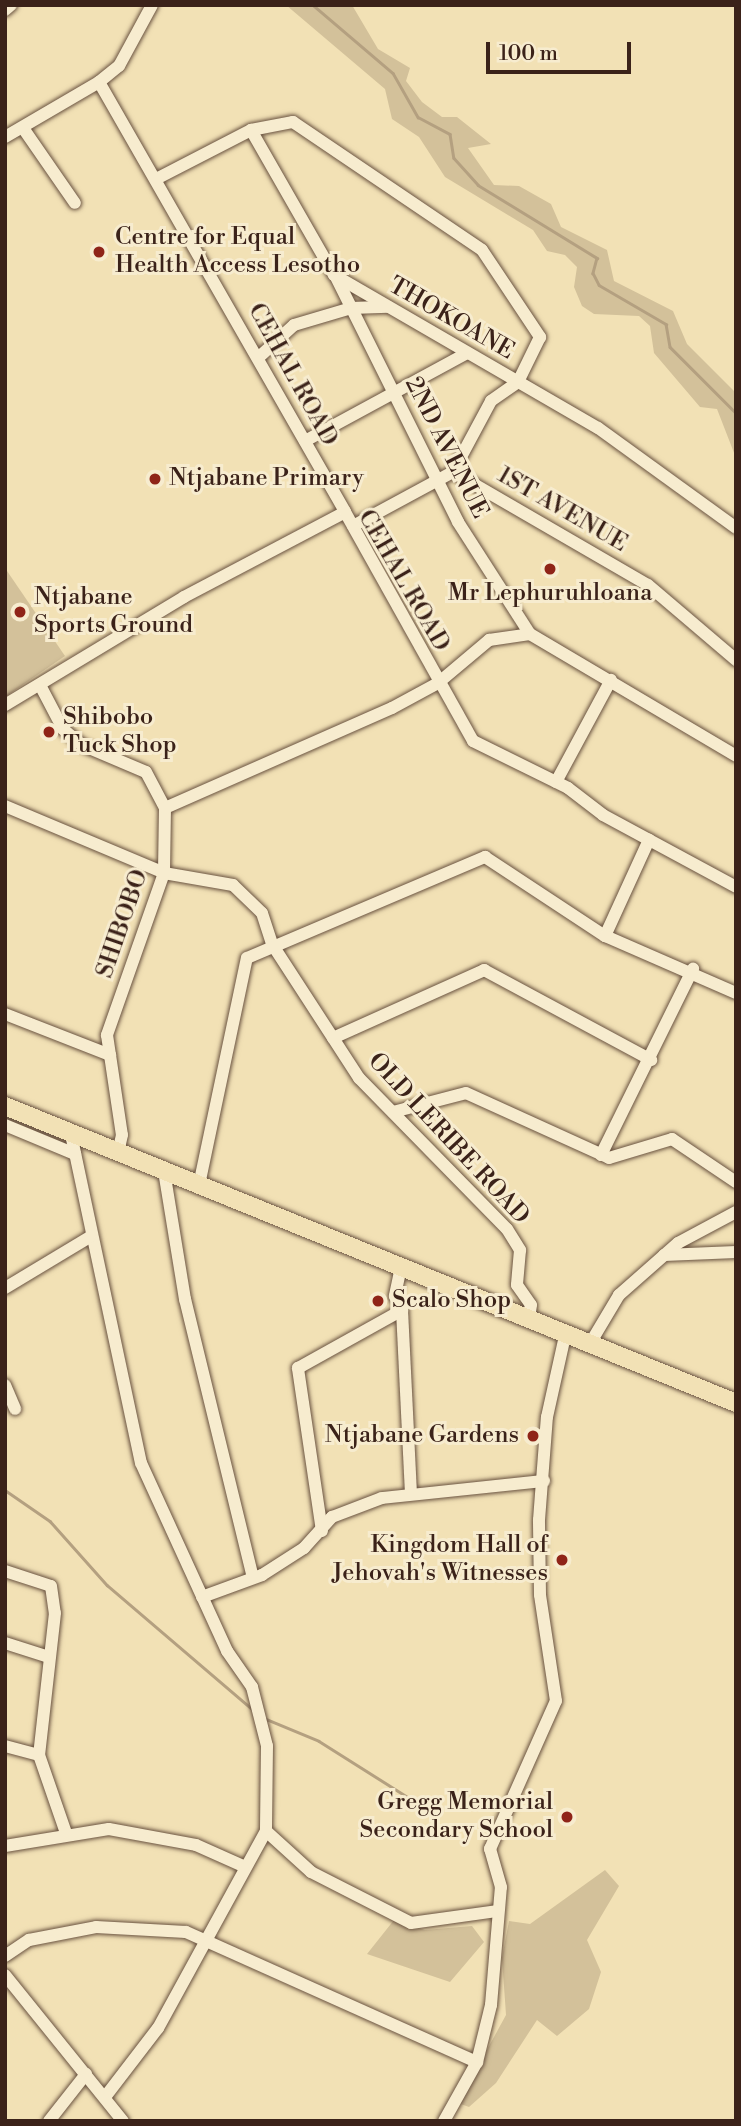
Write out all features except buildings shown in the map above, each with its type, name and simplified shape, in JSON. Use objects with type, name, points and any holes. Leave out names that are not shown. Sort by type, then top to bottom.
[{"type":"main road","points":[[5,1106],[566,1331],[736,1403]]},
{"type":"street","points":[[5,10],[11,5]]},
{"type":"street","points":[[5,137],[99,82],[119,66],[152,5]]},
{"type":"street","name":"CEHAL ROAD","points":[[99,82],[158,178],[438,683],[473,741],[556,782],[649,840],[736,887]]},
{"type":"street","points":[[158,178],[251,130],[293,122],[482,250],[540,337],[517,383],[491,401],[453,472],[442,484],[353,526]]},
{"type":"street","points":[[23,128],[75,203]]},
{"type":"street","name":"THOKOANE","points":[[251,130],[334,275],[598,428],[736,528]]},
{"type":"street","name":"2ND AVENUE","points":[[334,275],[442,484],[458,522],[530,634],[736,756]]},
{"type":"street","points":[[258,358],[294,326],[351,308],[388,307]]},
{"type":"street","points":[[305,441],[467,353]]},
{"type":"street","name":"1ST AVENUE","points":[[453,472],[639,579],[736,660]]},
{"type":"street","name":"CEHAL ROAD","points":[[5,705],[184,597],[345,512]]},
{"type":"street","points":[[165,808],[438,683],[489,640],[530,634]]},
{"type":"street","points":[[556,782],[611,680]]},
{"type":"street","name":"SHIBOBO","points":[[40,685],[62,729],[82,745],[146,772],[165,808],[164,873],[110,1022],[118,1153]]},
{"type":"street","name":"OLD LERIBE ROAD","points":[[5,806],[164,873],[233,886],[262,913],[272,944],[333,1038],[393,1112],[508,1229],[520,1250],[517,1285],[531,1305],[528,1318]]},
{"type":"street","points":[[605,936],[649,840]]},
{"type":"street","points":[[199,1185],[247,958],[272,944],[485,857],[605,936],[693,970],[736,993]]},
{"type":"street","points":[[333,1038],[484,970],[651,1060]]},
{"type":"street","points":[[601,1155],[651,1060],[693,970]]},
{"type":"street","points":[[5,1014],[110,1055]]},
{"type":"street","points":[[393,1112],[466,1093],[601,1155],[625,1155],[672,1139],[736,1182]]},
{"type":"street","points":[[5,1125],[75,1154]]},
{"type":"street","points":[[71,1134],[90,1237],[141,1462],[202,1597],[252,1687],[261,1717],[266,1831],[243,1866],[158,2028],[105,2097]]},
{"type":"street","points":[[164,1171],[185,1299],[253,1577]]},
{"type":"street","points":[[591,1342],[619,1295],[664,1255],[736,1212]]},
{"type":"street","points":[[5,1287],[90,1237]]},
{"type":"street","points":[[664,1255],[736,1252]]},
{"type":"street","points":[[401,1267],[395,1296],[402,1310],[411,1494]]},
{"type":"street","points":[[323,1531],[298,1368],[402,1310]]},
{"type":"street","points":[[444,2121],[477,2062],[491,2005],[501,1887],[490,1849],[556,1701],[540,1595],[547,1417],[566,1331]]},
{"type":"street","points":[[5,1385],[15,1409]]},
{"type":"street","points":[[202,1597],[280,1565],[323,1531],[332,1517],[411,1494],[544,1481]]},
{"type":"street","points":[[5,1571],[48,1581],[55,1613],[40,1755],[66,1833]]},
{"type":"street","points":[[5,1643],[49,1657]]},
{"type":"street","points":[[5,1746],[40,1755]]},
{"type":"street","points":[[266,1831],[311,1872],[411,1923],[498,1911]]},
{"type":"street","points":[[5,1846],[66,1833],[149,1832],[243,1866]]},
{"type":"street","points":[[5,1956],[29,1940],[96,1927],[186,1932],[477,2062]]},
{"type":"street","points":[[7,1980],[123,2121]]},
{"type":"street","points":[[48,2121],[86,2074]]},
{"type":"shaded area","points":[[286,5],[352,5],[378,49],[410,68],[406,81],[422,102],[442,117],[457,117],[491,144],[468,148],[494,185],[519,186],[551,204],[561,227],[607,250],[614,281],[673,311],[687,344],[736,393],[736,458],[717,409],[700,407],[654,353],[650,326],[639,316],[594,314],[582,306],[574,287],[577,267],[565,255],[547,251],[533,230],[445,177],[419,137],[392,119],[385,89]]},
{"type":"shaded area","name":"Ntjabane Sports Ground","points":[[5,568],[65,656],[5,697]]},
{"type":"shaded area","points":[[605,1870],[619,1886],[587,1940],[601,1972],[589,2009],[557,2036],[537,2020],[496,2083],[469,2107],[458,2103],[506,2015],[502,1958],[509,1921],[530,1924]]},
{"type":"shaded area","points":[[394,1920],[425,1930],[472,1926],[484,1942],[450,1982],[367,1954]]},
{"type":"waterway","points":[[313,5],[393,73],[418,117],[450,134],[454,158],[478,185],[597,258],[593,273],[599,285],[666,324],[670,347],[736,413]]},
{"type":"waterway","points":[[5,1490],[50,1521],[107,1585],[252,1709]]},
{"type":"waterway","points":[[266,1719],[319,1741],[406,1796]]},
{"type":"place","name":"Centre for Equal Health Access Lesotho","points":[[99,252]]},
{"type":"place","name":"Ntjabane Primary","points":[[155,479]]},
{"type":"place","name":"Mr Lephuruhloana","points":[[550,569]]},
{"type":"place","name":"Ntjabane Sports Ground","points":[[20,612]]},
{"type":"place","name":"Shibobo Tuck Shop","points":[[49,732]]},
{"type":"place","name":"Scalo Shop","points":[[378,1301]]},
{"type":"place","name":"Ntjabane Gardens","points":[[533,1436]]},
{"type":"place","name":"Kingdom Hall of Jehovah's Witnesses","points":[[562,1560]]},
{"type":"place","name":"Gregg Memorial Secondary School","points":[[567,1817]]}]
